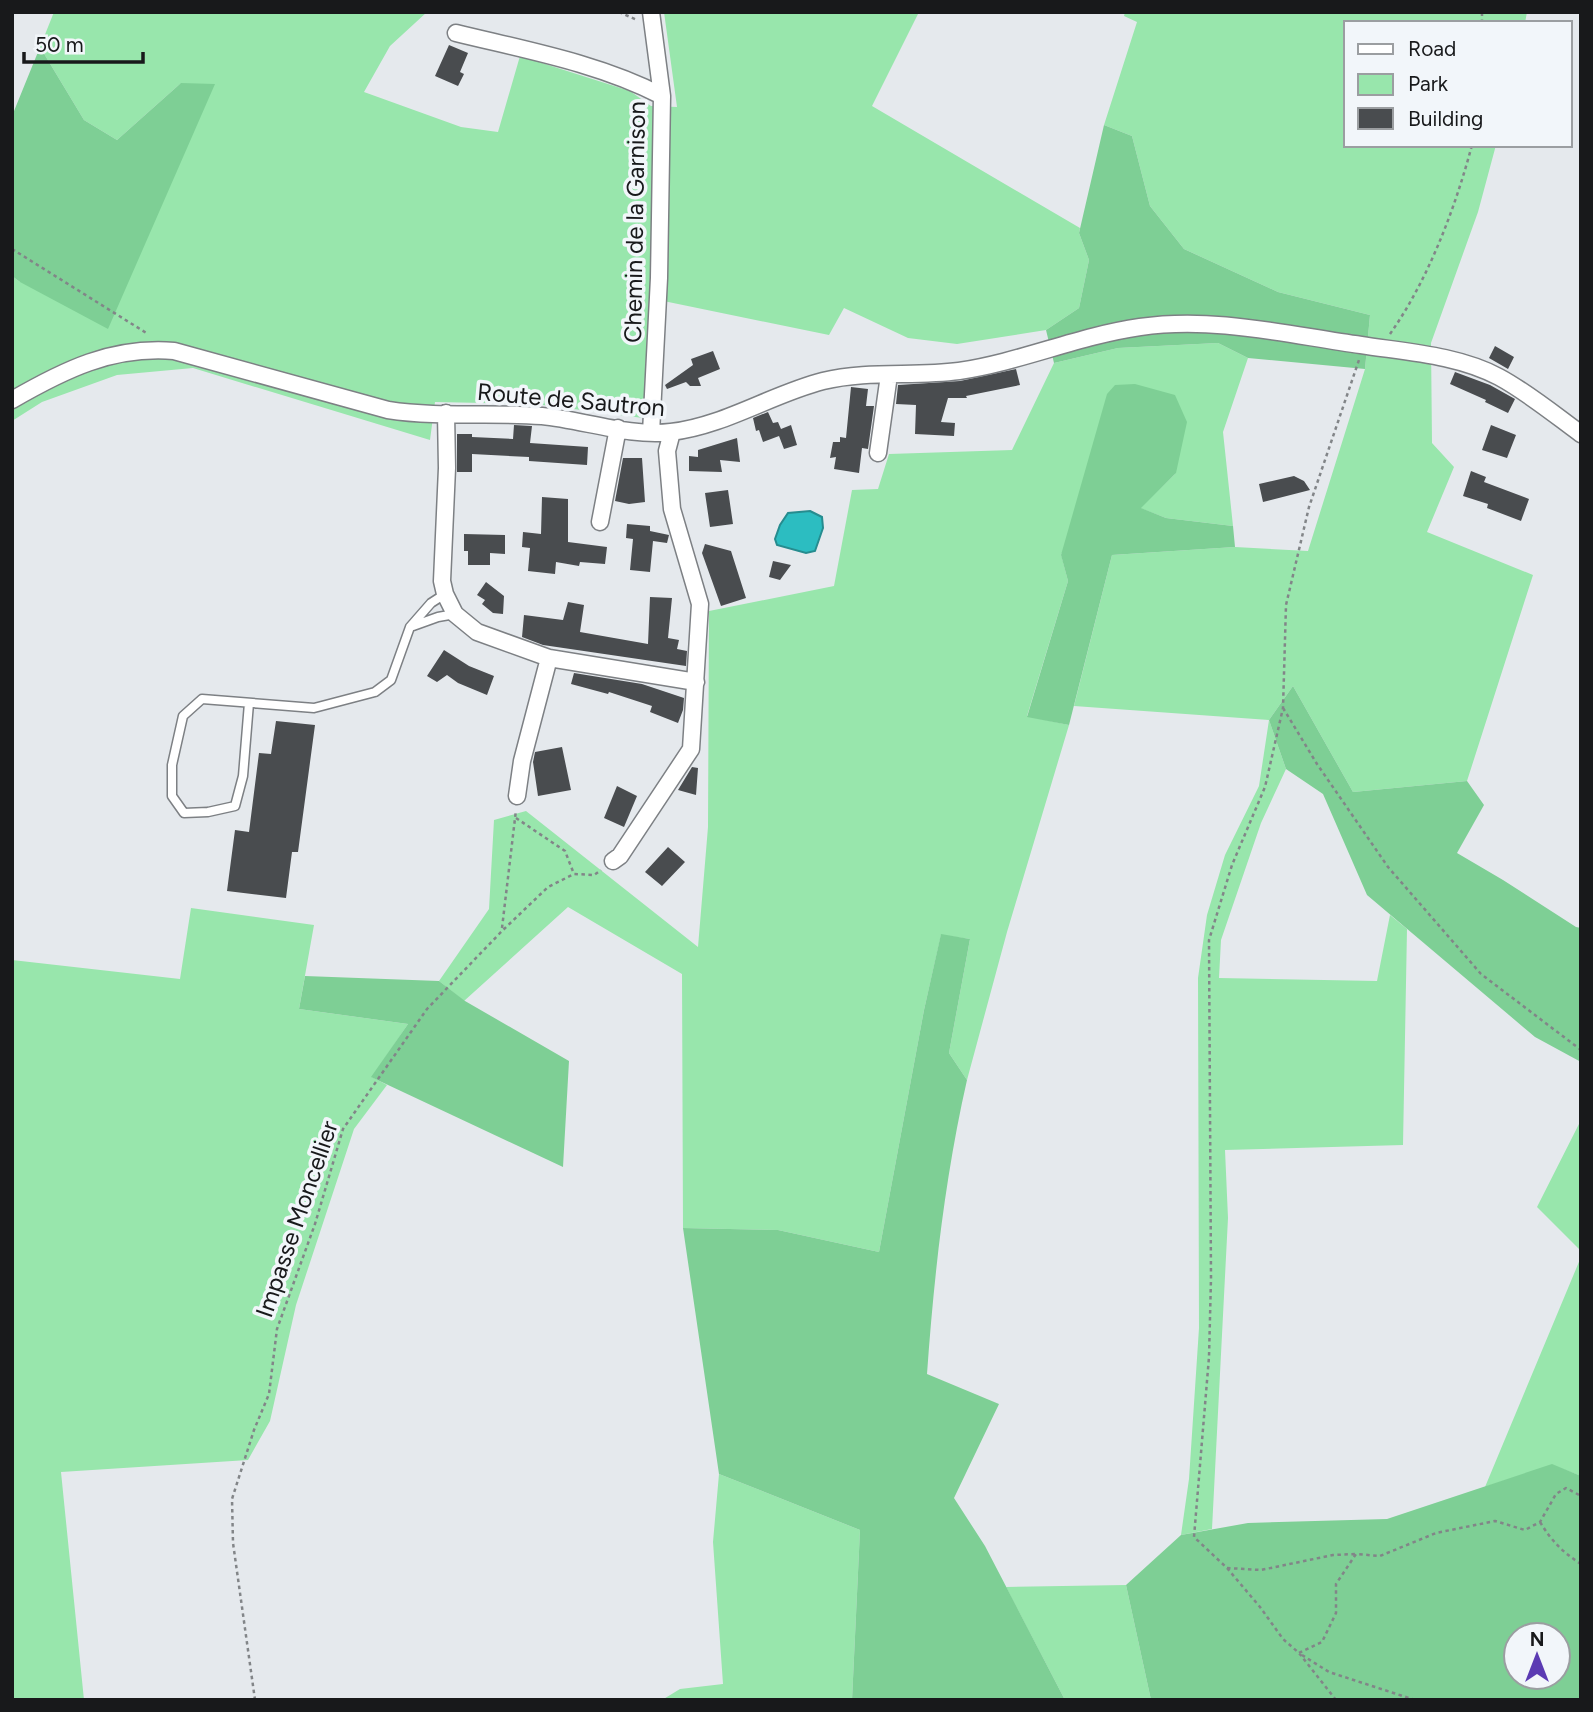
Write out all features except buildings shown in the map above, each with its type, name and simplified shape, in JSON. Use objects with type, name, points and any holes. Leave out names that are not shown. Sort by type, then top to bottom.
[{"type":"street","name":"Chemin de la Garnison","points":[[651,12],[662,96],[659,278],[651,433]]},
{"type":"street","points":[[456,33],[561,58],[641,85],[662,96]]},
{"type":"street","name":"Route de Sautron","points":[[12,400],[65,372],[110,355],[147,349],[174,351],[388,411],[416,414],[499,413],[547,416],[651,433],[672,432],[699,426],[822,382],[855,375],[960,370],[1138,327],[1178,323],[1258,329],[1458,362],[1499,377],[1581,433]]},
{"type":"street","points":[[878,453],[889,375]]},
{"type":"street","points":[[446,413],[447,468],[442,581],[455,614],[477,632],[549,658],[696,682]]},
{"type":"street","points":[[600,522],[618,428]]},
{"type":"street","points":[[613,861],[620,856],[691,749],[701,604],[672,509],[667,450],[672,432]]},
{"type":"street","points":[[517,796],[522,761],[549,658]]},
{"type":"lane","points":[[249,703],[243,776],[235,806],[208,812],[184,813],[172,796],[172,765],[183,716],[202,699],[314,708],[375,692],[391,680],[410,628],[431,603],[445,594]]},
{"type":"lane","points":[[410,628],[438,617],[455,614]]},
{"type":"path","points":[[1415,1700],[1329,1672],[1299,1653],[1283,1639],[1227,1568],[1195,1537],[1209,1357],[1209,940],[1232,865],[1265,788],[1283,708],[1286,605],[1309,506],[1372,347],[1411,304],[1434,253],[1471,147]]},
{"type":"path","points":[[12,249],[174,351]]},
{"type":"path","points":[[1283,708],[1317,764],[1388,866],[1481,974],[1581,1050]]},
{"type":"path","points":[[502,931],[517,796]]},
{"type":"path","points":[[515,817],[565,851],[573,874]]},
{"type":"path","name":"Impasse Moncellier","points":[[256,1700],[233,1543],[232,1499],[254,1430],[269,1394],[277,1329],[315,1224],[343,1129],[427,1009],[502,931],[548,887],[573,874],[594,875],[613,861]]},
{"type":"path","points":[[1227,1568],[1261,1570],[1333,1555],[1380,1556],[1436,1533],[1495,1521],[1525,1530],[1540,1522],[1556,1494],[1566,1488],[1581,1496]]},
{"type":"path","points":[[1540,1522],[1551,1541],[1581,1564]]},
{"type":"path","points":[[1299,1653],[1322,1642],[1336,1613],[1336,1584],[1356,1554]]},
{"type":"path","points":[[1299,1653],[1336,1700]]},
{"type":"green space","points":[[54,12],[427,12],[390,46],[364,92],[461,127],[498,132],[520,56],[630,91],[651,106],[677,107],[664,12],[919,12],[872,106],[1080,228],[1079,233],[1089,260],[1079,308],[1046,330],[957,344],[908,338],[844,308],[829,335],[649,298],[643,418],[535,404],[435,402],[430,440],[193,368],[117,375],[42,402],[12,421],[12,276],[20,282],[181,83],[117,140],[84,120],[40,47]]},
{"type":"green space","points":[[1125,12],[1527,12],[1525,21],[1344,21],[1344,147],[1495,147],[1478,212],[1431,343],[1432,443],[1454,467],[1427,532],[1533,575],[1467,781],[1353,792],[1293,686],[1269,720],[1074,706],[1112,555],[1235,547],[1308,551],[1365,369],[1370,315],[1278,292],[1184,249],[1150,206],[1132,136],[1104,125],[1137,22],[1124,16]]},
{"type":"green space","points":[[40,47],[84,120],[117,140],[181,83],[215,84],[108,329],[12,276],[12,116]]},
{"type":"green space","points":[[1104,125],[1132,136],[1150,206],[1184,249],[1278,292],[1370,315],[1365,369],[1248,358],[1218,343],[1118,348],[1054,363],[1046,330],[1079,308],[1089,260],[1079,233]]},
{"type":"green space","points":[[1218,343],[1248,358],[1223,432],[1233,526],[1166,518],[1140,508],[1176,473],[1061,554],[1068,581],[1027,716],[1069,725],[1007,932],[967,1080],[949,1053],[970,939],[941,935],[924,1010],[879,1252],[778,1230],[683,1228],[682,974],[568,907],[464,1001],[439,981],[489,909],[494,820],[526,811],[698,947],[708,827],[709,611],[834,586],[852,490],[878,489],[889,454],[1012,450],[1054,363],[1118,348]]},
{"type":"green space","points":[[1135,384],[1175,395],[1187,422],[1176,473],[1141,508],[1166,518],[1233,526],[1235,547],[1112,555],[1069,725],[1027,717],[1068,581],[1061,555],[1107,394],[1115,385]]},
{"type":"green space","points":[[1293,686],[1353,792],[1467,781],[1484,805],[1457,853],[1581,928],[1581,1062],[1535,1037],[1367,895],[1323,794],[1286,769],[1269,720]]},
{"type":"green space","points":[[1269,720],[1286,769],[1261,823],[1221,940],[1219,978],[1377,981],[1390,915],[1407,929],[1403,1145],[1225,1150],[1228,1218],[1212,1529],[1181,1535],[1189,1479],[1199,1328],[1198,978],[1207,915],[1225,855],[1259,786]]},
{"type":"green space","points":[[191,908],[314,925],[299,1009],[408,1024],[372,1077],[387,1085],[354,1129],[296,1305],[270,1421],[248,1460],[61,1472],[84,1700],[12,1700],[12,960],[180,979]]},
{"type":"green space","points":[[941,934],[970,939],[949,1053],[967,1080],[941,1226],[927,1374],[999,1404],[954,1498],[985,1546],[1065,1700],[852,1700],[860,1530],[719,1474],[683,1228],[778,1230],[879,1252],[924,1010]]},
{"type":"green space","points":[[305,976],[439,981],[465,1001],[569,1061],[563,1167],[371,1077],[408,1024],[299,1009]]},
{"type":"green space","points":[[1581,1120],[1581,1251],[1537,1207]]},
{"type":"green space","points":[[1581,1257],[1581,1476],[1552,1465],[1485,1487]]},
{"type":"green space","points":[[1552,1464],[1581,1476],[1581,1700],[1151,1700],[1126,1585],[1181,1535],[1248,1523],[1387,1519]]},
{"type":"green space","points":[[719,1474],[860,1530],[852,1700],[662,1700],[680,1689],[723,1684],[713,1542]]},
{"type":"green space","points":[[1126,1585],[1151,1700],[1065,1700],[1006,1587]]},
{"type":"water","points":[[810,511],[822,517],[823,528],[815,551],[806,553],[777,545],[775,539],[788,513]]}]
